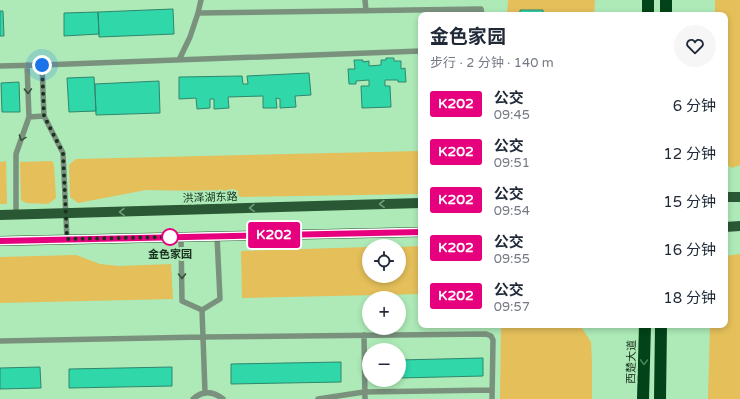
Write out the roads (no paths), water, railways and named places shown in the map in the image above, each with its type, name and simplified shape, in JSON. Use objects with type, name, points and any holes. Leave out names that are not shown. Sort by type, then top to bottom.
[{"type":"highway","points":[[648,0],[648,12]]},
{"type":"highway","points":[[666,0],[666,12]]},
{"type":"highway","name":"西楚大道","points":[[643,399],[645,328]]},
{"type":"highway","points":[[660,399],[661,328]]},
{"type":"main road","name":"洪泽湖东路","points":[[0,215],[418,203]]},
{"type":"main road","points":[[0,241],[418,232]]},
{"type":"lane","points":[[179,60],[190,37],[201,0]]},
{"type":"lane","points":[[365,0],[366,10]]},
{"type":"lane","points":[[198,12],[482,9],[482,12]]},
{"type":"lane","points":[[0,66],[418,51]]},
{"type":"lane","points":[[16,215],[16,154],[30,117],[28,65]]},
{"type":"lane","points":[[42,65],[44,116],[63,153],[67,239]]},
{"type":"lane","points":[[30,117],[44,116]]},
{"type":"lane","points":[[202,310],[220,299],[217,236]]},
{"type":"lane","points":[[181,237],[182,301],[202,310]]},
{"type":"lane","points":[[202,310],[205,392]]},
{"type":"lane","points":[[406,335],[486,334],[491,336],[493,340],[492,399]]},
{"type":"lane","points":[[0,341],[364,335],[365,399]]},
{"type":"lane","points":[[318,399],[365,392],[492,390]]},
{"type":"lane","points":[[193,399],[197,395],[205,392],[213,393],[223,399]]},
{"type":"place","name":"金色家园","points":[[170,237]]}]
